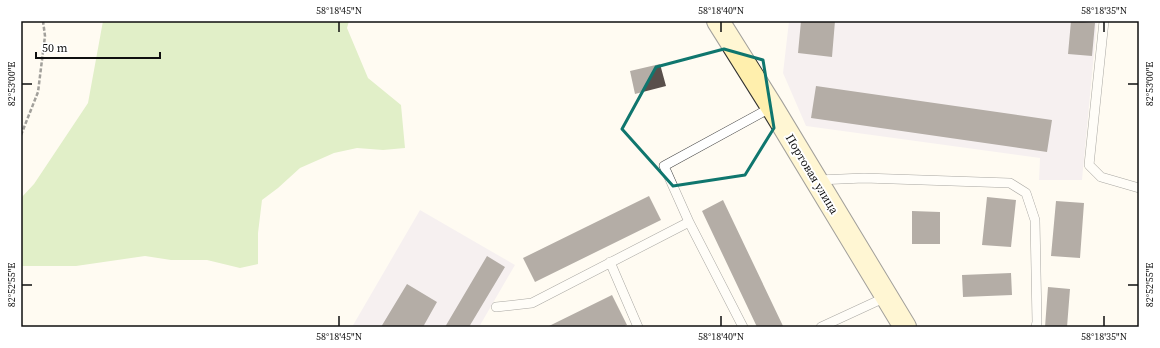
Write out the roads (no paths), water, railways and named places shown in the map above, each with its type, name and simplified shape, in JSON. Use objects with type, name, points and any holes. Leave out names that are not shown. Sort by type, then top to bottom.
[{"type":"street","name":"Портовая улица","points":[[718,21],[772,107],[905,327]]},
{"type":"lane","points":[[1104,21],[1089,165],[1101,177],[1139,188]]},
{"type":"lane","points":[[743,327],[688,222],[664,166],[772,107]]},
{"type":"lane","points":[[816,181],[864,178],[1010,183],[1026,193],[1035,220],[1036,327]]},
{"type":"lane","points":[[496,307],[532,303],[688,222]]},
{"type":"lane","points":[[610,262],[638,327]]},
{"type":"lane","points":[[821,327],[886,297]]}]
